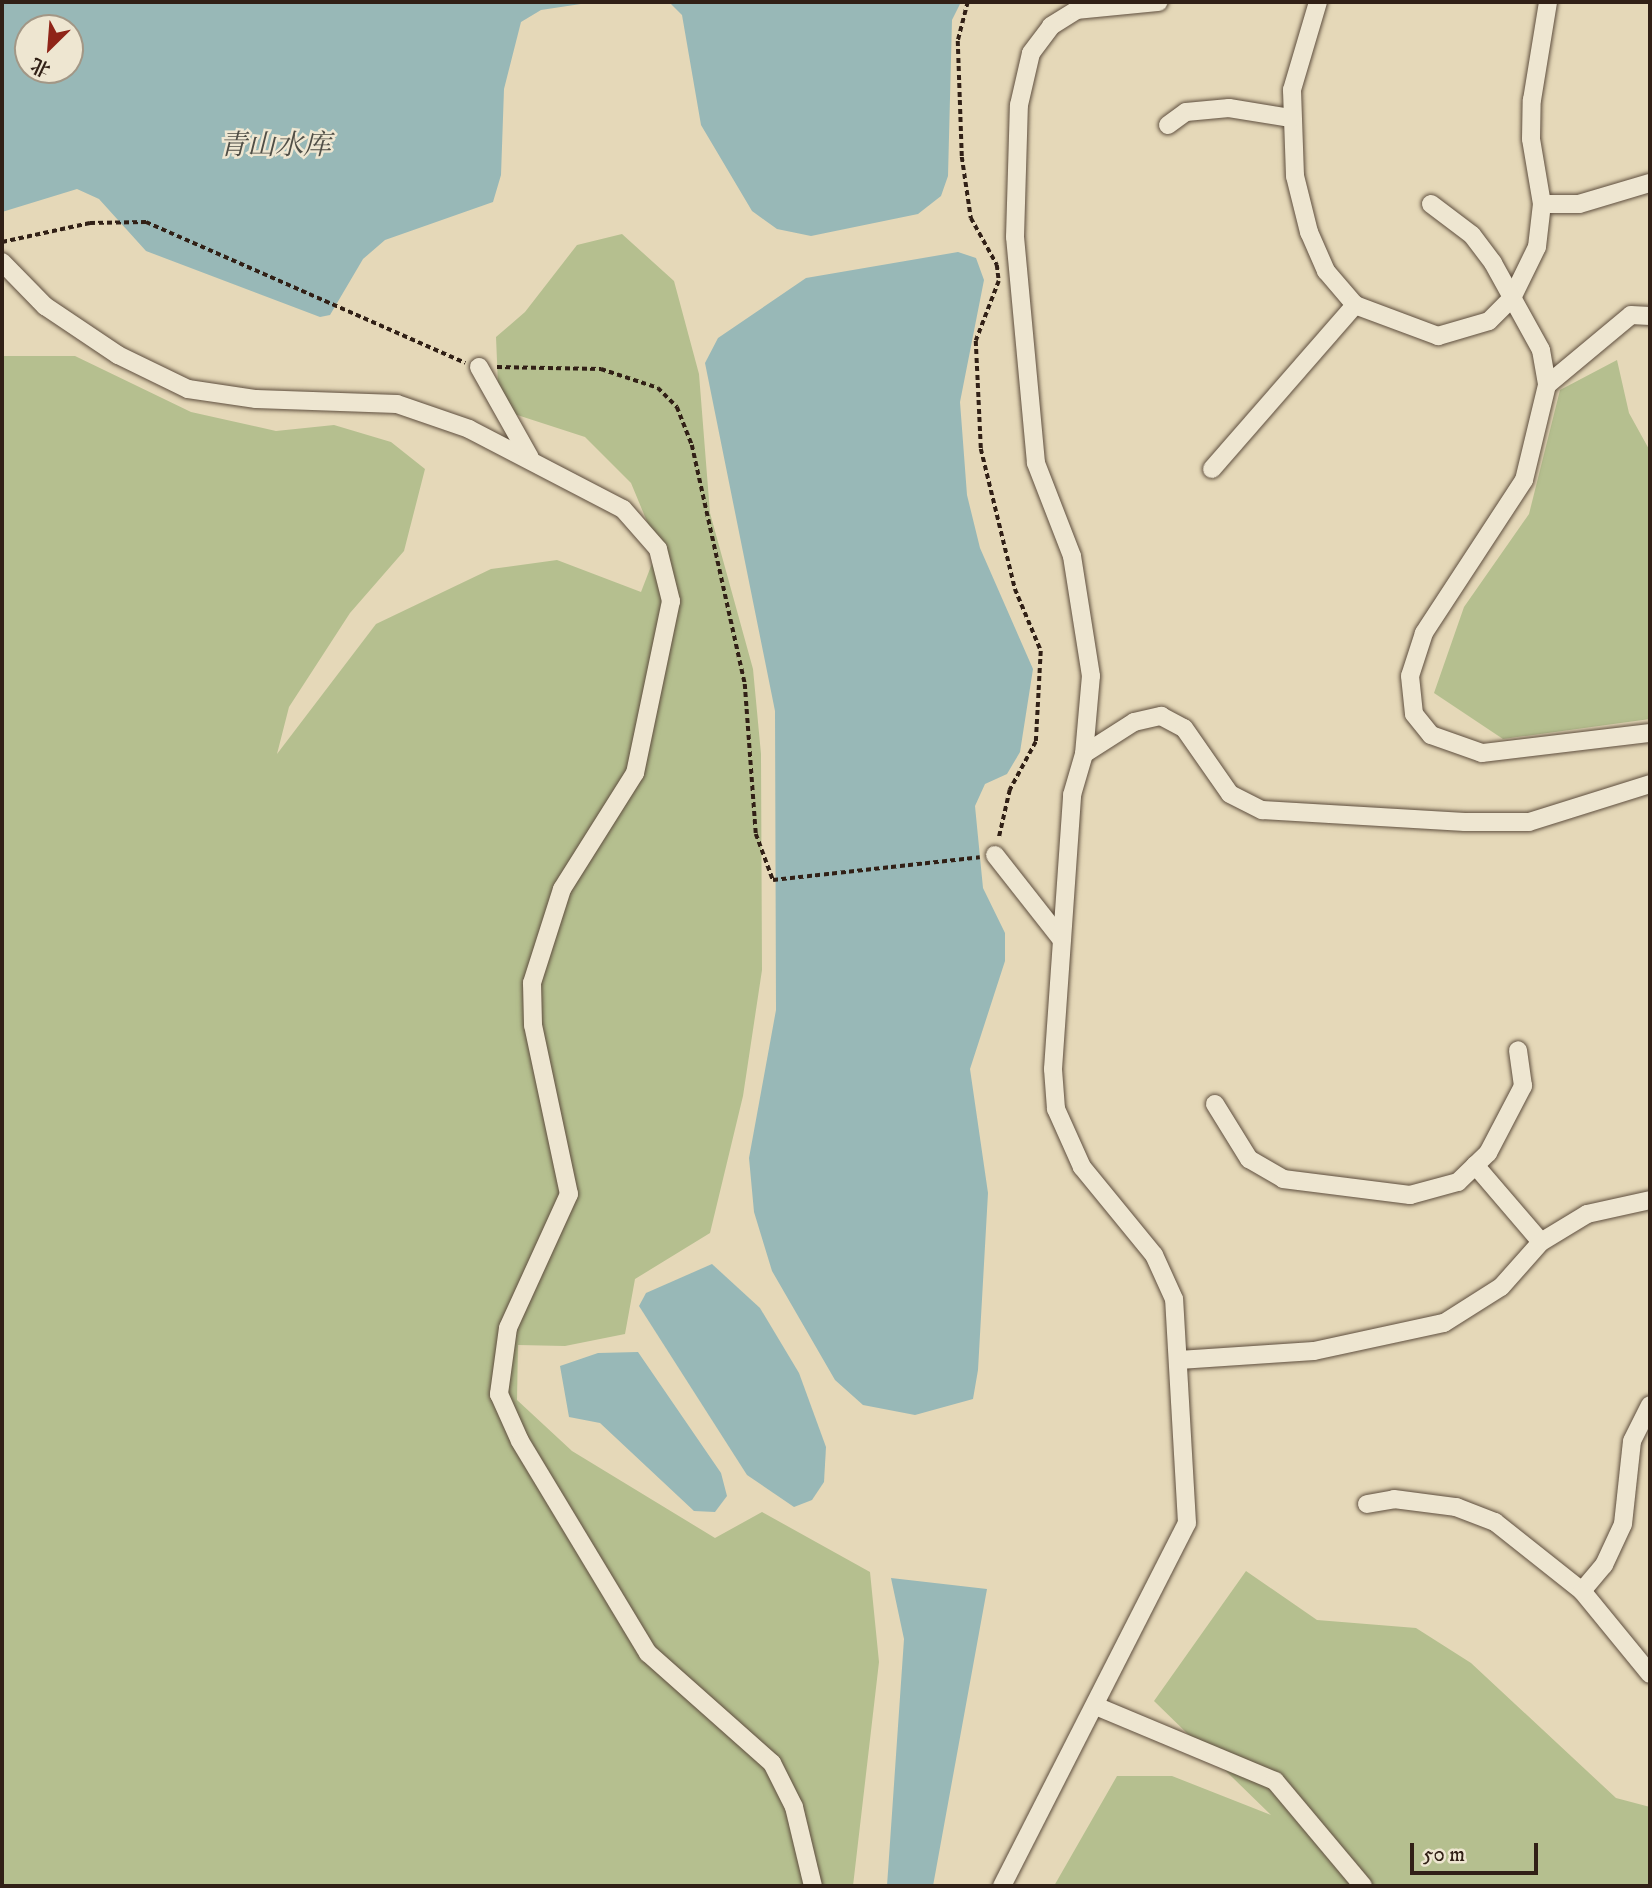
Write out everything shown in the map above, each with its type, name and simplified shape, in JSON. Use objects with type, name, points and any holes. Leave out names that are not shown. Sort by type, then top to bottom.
[{"type":"street","points":[[1002,1886],[1098,1707],[1187,1523],[1174,1299],[1154,1255],[1082,1167],[1056,1109],[1062,940],[1072,795],[1084,754],[1091,676],[1086,617],[1036,463],[1015,237],[1019,104],[1031,53],[1051,26],[1077,10],[1158,2]]},
{"type":"street","points":[[1318,2],[1297,56],[1292,118],[1296,176],[1309,232],[1326,271],[1355,305],[1438,336],[1489,321],[1512,298],[1537,247],[1542,204],[1531,139],[1548,2]]},
{"type":"street","points":[[1168,125],[1186,112],[1229,108],[1292,118]]},
{"type":"street","points":[[1542,204],[1579,204],[1650,183]]},
{"type":"street","points":[[1431,204],[1472,235],[1541,350],[1547,385],[1524,480],[1424,633],[1410,676],[1414,713],[1431,735],[1482,753],[1650,733]]},
{"type":"street","points":[[2,262],[46,306],[118,355],[188,389],[397,404],[530,458],[623,509],[658,549],[671,601],[635,773],[562,889],[531,983],[533,1025],[569,1194],[508,1328],[499,1394],[520,1441],[648,1653],[772,1763],[793,1807],[813,1886]]},
{"type":"street","points":[[1212,469],[1355,305]]},
{"type":"street","points":[[1547,385],[1632,314],[1650,316]]},
{"type":"street","points":[[479,367],[530,458]]},
{"type":"street","points":[[1084,754],[1134,722],[1161,716],[1184,728],[1230,794],[1262,810],[1465,822],[1529,822],[1650,784]]},
{"type":"street","points":[[995,855],[1062,940]]},
{"type":"street","points":[[1214,1104],[1249,1159],[1283,1179],[1410,1195],[1458,1182],[1475,1165],[1511,1116],[1523,1086],[1518,1050]]},
{"type":"street","points":[[1475,1165],[1541,1242]]},
{"type":"street","points":[[1179,1360],[1314,1351],[1444,1323],[1501,1287],[1541,1242],[1587,1214],[1650,1200]]},
{"type":"street","points":[[1582,1591],[1604,1566],[1623,1524],[1632,1441],[1650,1405]]},
{"type":"street","points":[[1367,1504],[1394,1499],[1482,1517],[1582,1591],[1650,1674]]},
{"type":"street","points":[[1098,1707],[1275,1782],[1363,1886]]},
{"type":"path","points":[[773,880],[995,855],[1010,790],[1036,742],[1041,650],[1015,589],[981,449],[976,341],[999,281],[997,265],[971,218],[962,157],[958,41],[968,2]]},
{"type":"path","points":[[2,242],[90,223],[146,222],[458,361]]},
{"type":"green space","points":[[622,234],[674,281],[699,374],[710,513],[753,669],[761,754],[762,970],[743,1096],[710,1233],[635,1279],[625,1334],[565,1346],[518,1345],[517,1400],[572,1451],[715,1538],[762,1512],[870,1572],[879,1662],[853,1886],[2,1886],[2,356],[75,356],[191,412],[276,431],[334,425],[391,442],[425,469],[404,551],[350,613],[289,707],[277,754],[376,624],[491,569],[557,560],[641,592],[658,548],[631,483],[585,437],[499,409],[496,337],[525,312],[577,245]]},
{"type":"green space","points":[[1617,360],[1629,413],[1650,451],[1650,719],[1503,739],[1434,693],[1464,607],[1529,514],[1560,390]]},
{"type":"green space","points":[[1246,1571],[1317,1620],[1416,1628],[1471,1663],[1616,1798],[1650,1807],[1650,1886],[1054,1886],[1117,1776],[1172,1776],[1271,1815],[1154,1701]]},
{"type":"water","name":"青山水库","points":[[2,2],[594,2],[541,10],[521,22],[504,89],[501,175],[493,202],[385,240],[363,259],[330,315],[320,317],[146,251],[99,199],[77,189],[2,212]]},
{"type":"water","points":[[669,2],[961,2],[952,20],[948,176],[941,196],[918,214],[811,236],[777,229],[752,211],[701,125],[682,15]]},
{"type":"water","points":[[958,252],[976,258],[984,280],[960,402],[967,495],[980,548],[1033,669],[1020,752],[1007,774],[985,784],[975,806],[983,888],[1005,933],[1005,961],[970,1069],[988,1193],[978,1370],[973,1399],[915,1415],[863,1405],[835,1380],[772,1271],[754,1212],[749,1158],[776,1010],[775,711],[705,363],[718,338],[806,278]]},
{"type":"water","points":[[712,1264],[760,1308],[799,1373],[826,1447],[824,1482],[812,1500],[794,1507],[747,1475],[639,1306],[646,1293]]},
{"type":"water","points":[[638,1352],[721,1473],[727,1496],[715,1512],[694,1511],[600,1423],[569,1417],[560,1366],[598,1353]]},
{"type":"water","points":[[891,1578],[987,1589],[933,1886],[887,1886],[904,1639]]}]
